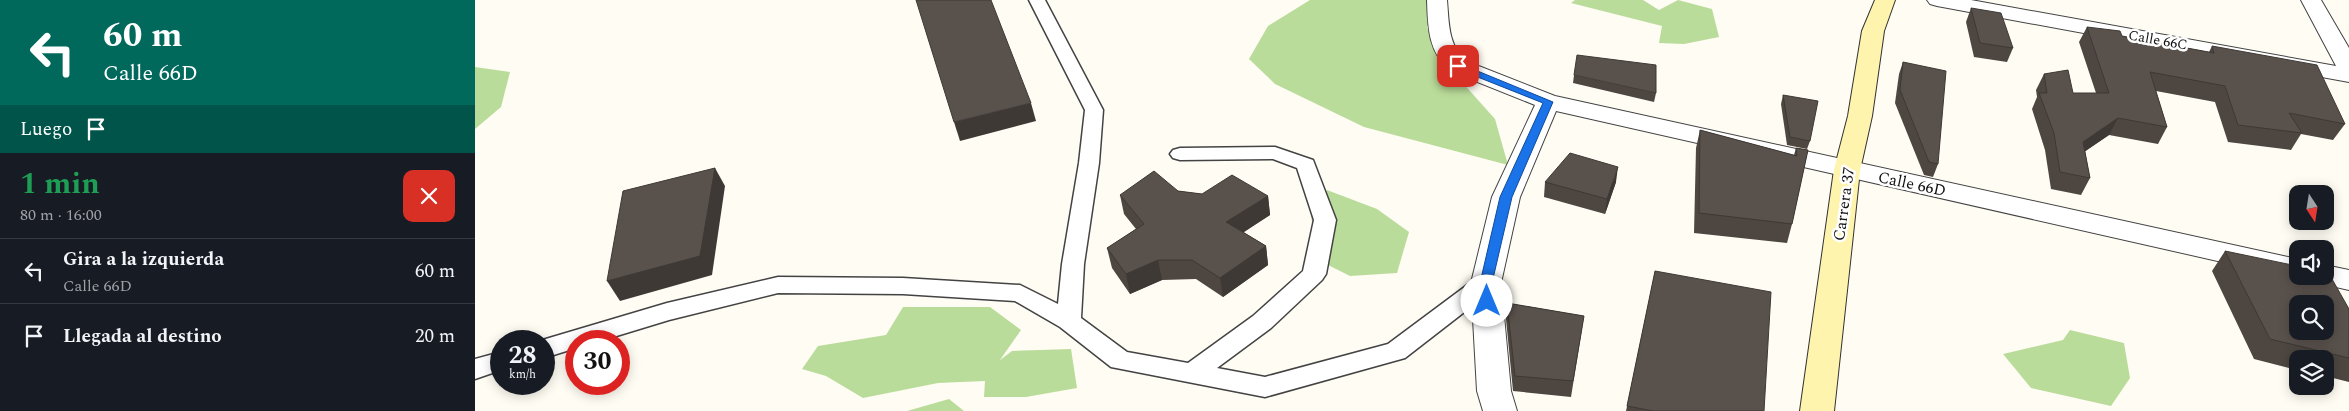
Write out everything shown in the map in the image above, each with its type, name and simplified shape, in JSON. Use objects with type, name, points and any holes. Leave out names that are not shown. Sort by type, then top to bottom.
[{"type":"street","name":"Calle 66D","points":[[1437,0],[1440,41],[1447,57],[1458,66],[1548,102],[2289,267]]},
{"type":"street","name":"Carrera 37","points":[[1817,411],[1847,170],[1860,116],[1873,31],[1885,0]]},
{"type":"street","name":"Calle 66C","points":[[1937,0],[2349,75]]},
{"type":"street","points":[[2311,0],[2349,68]]},
{"type":"street","points":[[1497,401],[1486,283],[1506,197],[1548,102]]},
{"type":"street","points":[[2334,277],[2349,280]]},
{"type":"lane","points":[[1037,0],[1093,110],[1089,163],[1073,264],[1069,321]]},
{"type":"lane","points":[[1180,154],[1275,153],[1306,164],[1325,220],[1314,274],[1262,322],[1192,373]]},
{"type":"lane","points":[[555,346],[667,312],[779,285],[903,286],[1020,293],[1069,321],[1120,360],[1265,387],[1395,351],[1486,283]]},
{"type":"lane","points":[[475,369],[490,365]]},
{"type":"green space","points":[[1310,0],[1445,0],[1427,27],[1453,72],[1495,119],[1508,165],[1364,127],[1275,84],[1249,59],[1268,26]]},
{"type":"green space","points":[[1575,0],[1643,0],[1659,10],[1678,0],[1712,9],[1719,37],[1684,44],[1659,43],[1662,26],[1571,3]]},
{"type":"green space","points":[[475,67],[510,72],[501,107],[475,129]]},
{"type":"green space","points":[[1327,190],[1377,209],[1409,232],[1397,273],[1350,276],[1316,259],[1311,214]]},
{"type":"green space","points":[[903,307],[990,307],[1021,330],[1000,360],[1012,351],[1071,349],[1077,388],[1026,397],[984,397],[985,381],[938,383],[863,398],[826,376],[802,369],[818,346],[886,335]]},
{"type":"green space","points":[[2070,330],[2124,343],[2130,378],[2111,406],[2031,388],[2003,354],[2063,340]]},
{"type":"green space","points":[[949,399],[964,411],[907,411]]},
{"type":"building","points":[[916,0],[991,0],[1031,103],[954,122]]},
{"type":"building","points":[[1971,8],[2001,13],[2013,48],[1980,43]]},
{"type":"building","points":[[2087,27],[2120,31],[2122,36],[2214,53],[2212,46],[2317,65],[2345,124],[2289,113],[2302,133],[2238,125],[2225,86],[2150,72],[2167,127],[2118,118],[2083,142],[2090,178],[2060,172],[2054,133],[2039,93],[2047,93],[2044,74],[2068,70],[2073,93],[2109,93]]},
{"type":"building","points":[[1577,55],[1656,65],[1656,93],[1574,75]]},
{"type":"building","points":[[1903,62],[1946,71],[1938,164],[1929,162],[1900,90]]},
{"type":"building","points":[[1783,95],[1818,101],[1810,141],[1790,137]]},
{"type":"building","points":[[1700,130],[1797,156],[1796,148],[1808,150],[1792,224],[1699,213]]},
{"type":"building","points":[[1570,153],[1618,167],[1607,199],[1545,182]]},
{"type":"building","points":[[715,168],[700,256],[607,281],[623,191]]},
{"type":"building","points":[[1154,171],[1178,191],[1202,194],[1232,175],[1268,196],[1226,222],[1266,246],[1220,278],[1192,260],[1158,260],[1126,274],[1107,248],[1144,224],[1120,195]]},
{"type":"building","points":[[2225,251],[2289,264],[2289,285],[2334,285],[2334,283],[2349,309],[2349,358],[2334,354],[2334,350],[2316,350],[2270,339]]},
{"type":"building","points":[[1655,271],[1771,292],[1764,411],[1653,411],[1627,406]]},
{"type":"building","points":[[1507,303],[1584,316],[1573,381],[1515,376]]},
{"type":"route","points":[[1458,66],[1548,102],[1506,197],[1486,283],[1487,301]]}]
